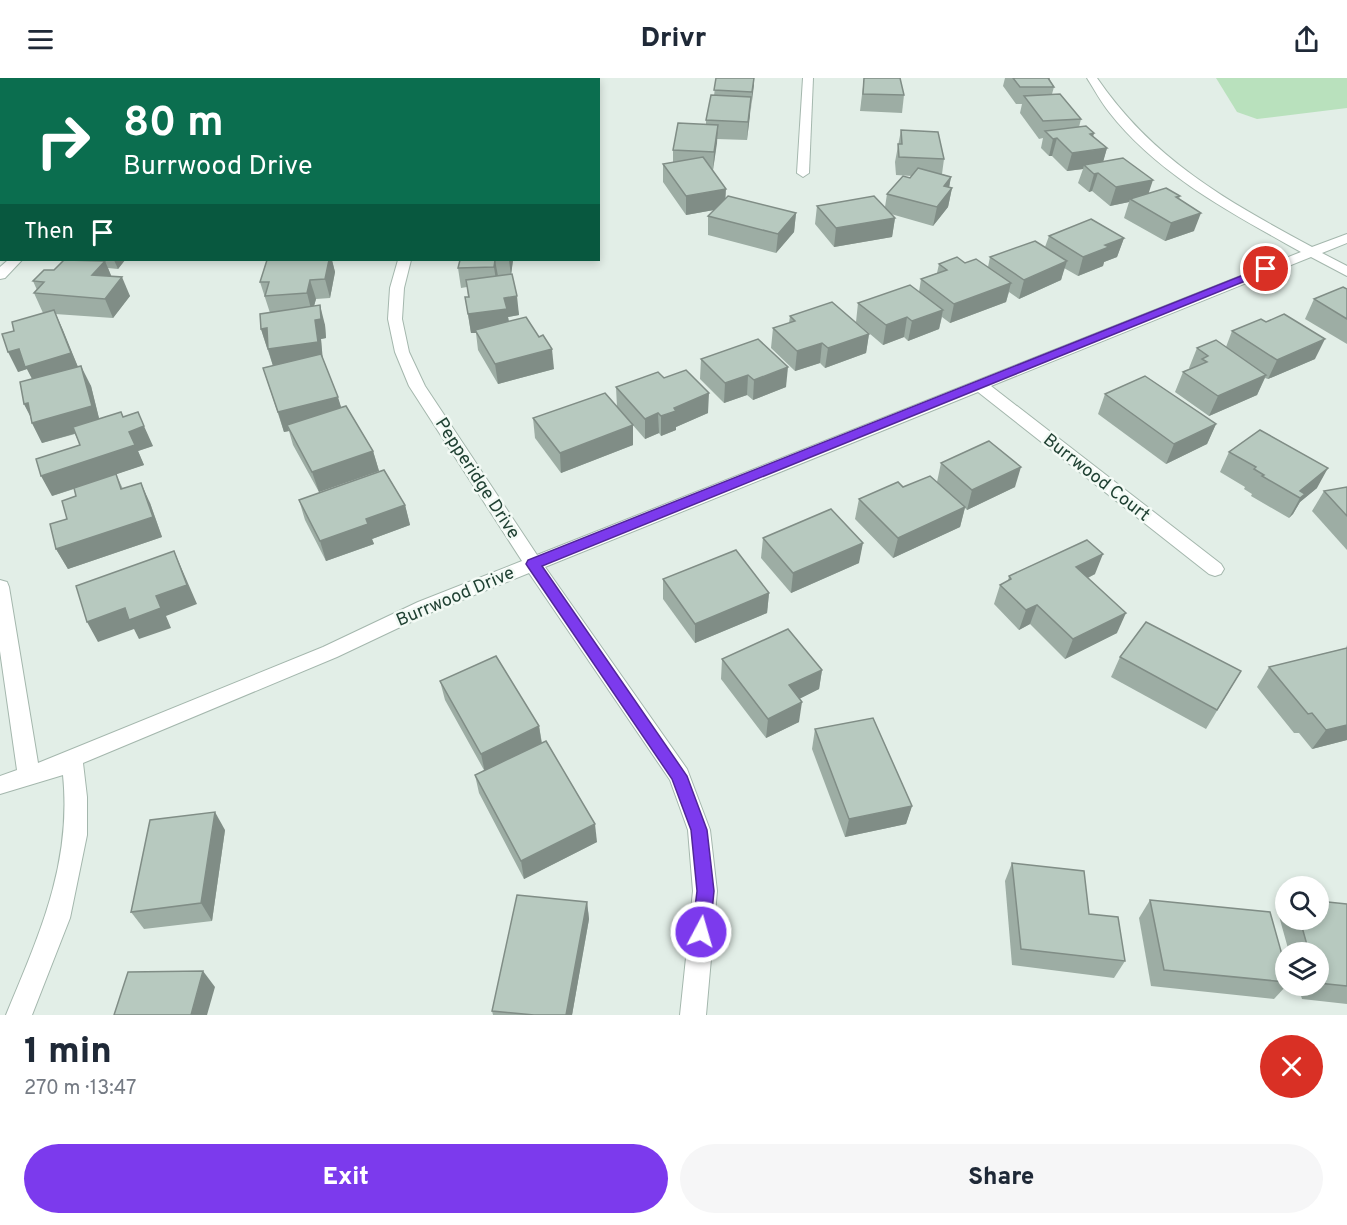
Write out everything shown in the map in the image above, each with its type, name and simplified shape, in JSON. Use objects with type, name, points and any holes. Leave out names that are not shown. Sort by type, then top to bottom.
[{"type":"street","points":[[803,173],[808,78]]},
{"type":"street","points":[[1092,78],[1121,119],[1151,149],[1226,203],[1347,272]]},
{"type":"street","name":"Burrwood Drive","points":[[0,785],[29,776],[330,652],[425,607],[1347,238]]},
{"type":"street","points":[[0,275],[14,261]]},
{"type":"street","name":"Pepperidge Drive","points":[[404,261],[395,304],[396,319],[405,361],[417,386],[533,564],[679,776],[699,830],[705,891],[693,1015]]},
{"type":"street","name":"Burrwood Court","points":[[979,385],[1215,569]]},
{"type":"street","points":[[0,587],[29,776],[72,763],[76,797],[76,834],[58,918],[19,1015]]},
{"type":"green space","points":[[1216,78],[1347,78],[1347,108],[1257,119],[1237,112]]},
{"type":"building","points":[[716,78],[754,78],[752,92],[714,90]]},
{"type":"building","points":[[864,78],[900,78],[904,95],[863,94]]},
{"type":"building","points":[[1013,78],[1048,78],[1054,87],[1020,87]]},
{"type":"building","points":[[1060,94],[1081,119],[1043,121],[1024,96]]},
{"type":"building","points":[[711,95],[751,97],[748,122],[706,120]]},
{"type":"building","points":[[678,123],[718,125],[714,152],[673,150]]},
{"type":"building","points":[[1086,126],[1094,133],[1090,134],[1107,148],[1072,153],[1057,138],[1053,139],[1045,131]]},
{"type":"building","points":[[901,130],[938,132],[944,159],[899,157],[898,144],[902,144]]},
{"type":"building","points":[[703,157],[726,189],[686,196],[663,164]]},
{"type":"building","points":[[1123,158],[1153,180],[1116,187],[1084,165]]},
{"type":"building","points":[[918,168],[951,177],[944,186],[952,188],[937,207],[887,194],[903,176],[910,178]]},
{"type":"building","points":[[1166,188],[1201,213],[1171,223],[1130,199]]},
{"type":"building","points":[[728,196],[796,213],[778,234],[708,216]]},
{"type":"building","points":[[874,196],[895,218],[836,228],[817,206]]},
{"type":"building","points":[[1091,219],[1124,238],[1105,245],[1109,247],[1083,257],[1049,236]]},
{"type":"building","points":[[1035,241],[1067,261],[1024,280],[990,257]]},
{"type":"building","points":[[957,257],[965,263],[976,259],[1011,283],[954,304],[921,279],[947,270],[939,264]]},
{"type":"building","points":[[63,261],[105,261],[92,275],[122,277],[105,299],[34,293],[44,282],[33,281],[44,270],[54,270]]},
{"type":"building","points":[[267,261],[329,261],[325,279],[310,280],[307,293],[265,296],[269,282],[260,282]]},
{"type":"building","points":[[460,261],[495,261],[494,267],[458,268]]},
{"type":"building","points":[[512,274],[517,296],[504,298],[507,309],[468,314],[465,297],[469,297],[466,280]]},
{"type":"building","points":[[910,285],[943,310],[912,321],[907,317],[886,325],[858,303]]},
{"type":"building","points":[[1343,287],[1347,289],[1347,319],[1314,299]]},
{"type":"building","points":[[832,302],[869,334],[828,348],[822,343],[797,351],[773,328],[795,321],[790,316]]},
{"type":"building","points":[[320,305],[321,319],[315,320],[318,342],[268,349],[267,328],[261,329],[260,314]]},
{"type":"building","points":[[54,310],[71,353],[25,367],[19,349],[8,352],[2,334],[14,331],[12,322]]},
{"type":"building","points":[[1284,314],[1325,339],[1277,360],[1232,331],[1261,319],[1266,322]]},
{"type":"building","points":[[526,317],[539,337],[543,335],[552,349],[495,364],[475,330]]},
{"type":"building","points":[[758,339],[788,367],[754,380],[748,375],[725,383],[701,359]]},
{"type":"building","points":[[1216,340],[1266,375],[1218,396],[1183,372],[1207,362],[1202,359],[1208,356],[1197,348]]},
{"type":"building","points":[[321,354],[338,397],[278,412],[263,368]]},
{"type":"building","points":[[81,366],[92,406],[32,423],[28,403],[24,404],[20,382]]},
{"type":"building","points":[[686,370],[709,393],[674,408],[676,411],[661,416],[658,413],[645,419],[616,387],[658,372],[664,378]]},
{"type":"building","points":[[1145,376],[1216,424],[1174,444],[1105,394]]},
{"type":"building","points":[[605,393],[633,425],[560,453],[533,418]]},
{"type":"building","points":[[346,406],[373,451],[312,472],[287,425]]},
{"type":"building","points":[[121,412],[123,417],[138,412],[144,426],[129,432],[135,445],[41,476],[36,459],[80,445],[73,427]]},
{"type":"building","points":[[1260,430],[1328,468],[1300,491],[1305,494],[1300,498],[1262,476],[1264,475],[1254,469],[1256,467],[1229,452]]},
{"type":"building","points":[[989,441],[1021,467],[972,490],[941,463]]},
{"type":"building","points":[[384,470],[405,505],[366,519],[368,524],[320,541],[299,500]]},
{"type":"building","points":[[116,474],[121,489],[141,483],[153,517],[56,549],[50,524],[67,519],[62,501],[76,496],[74,488]]},
{"type":"building","points":[[930,476],[965,507],[898,538],[859,499],[898,482],[903,487]]},
{"type":"building","points":[[1347,487],[1347,516],[1324,491]]},
{"type":"building","points":[[831,509],[863,543],[793,573],[763,538]]},
{"type":"building","points":[[1087,540],[1103,554],[1076,567],[1126,613],[1073,639],[1037,605],[1026,610],[1000,585],[1011,579],[1009,576]]},
{"type":"building","points":[[736,550],[769,593],[695,624],[663,579]]},
{"type":"building","points":[[174,551],[187,585],[156,596],[161,608],[129,620],[125,608],[87,622],[76,586]]},
{"type":"building","points":[[1146,622],[1241,671],[1217,710],[1120,657]]},
{"type":"building","points":[[788,629],[822,670],[789,685],[802,702],[768,719],[722,659]]},
{"type":"building","points":[[1347,648],[1347,725],[1326,730],[1312,713],[1308,714],[1269,667]]},
{"type":"building","points":[[496,656],[539,726],[481,754],[440,681]]},
{"type":"building","points":[[873,718],[912,806],[849,819],[815,729]]},
{"type":"building","points":[[546,741],[595,824],[521,861],[475,775]]},
{"type":"building","points":[[215,812],[201,903],[131,912],[150,820]]},
{"type":"building","points":[[1012,863],[1084,871],[1089,914],[1118,917],[1125,961],[1021,949]]},
{"type":"building","points":[[517,895],[587,902],[566,1015],[492,1011]]},
{"type":"building","points":[[1150,900],[1270,912],[1278,942],[1275,942],[1275,981],[1164,970]]},
{"type":"building","points":[[1329,902],[1347,904],[1347,986],[1329,984],[1329,942],[1306,942],[1303,930],[1329,930]]},
{"type":"building","points":[[203,971],[191,1015],[114,1015],[128,972]]},
{"type":"route","points":[[701,932],[705,891],[699,830],[679,776],[533,564],[1266,269]]}]
